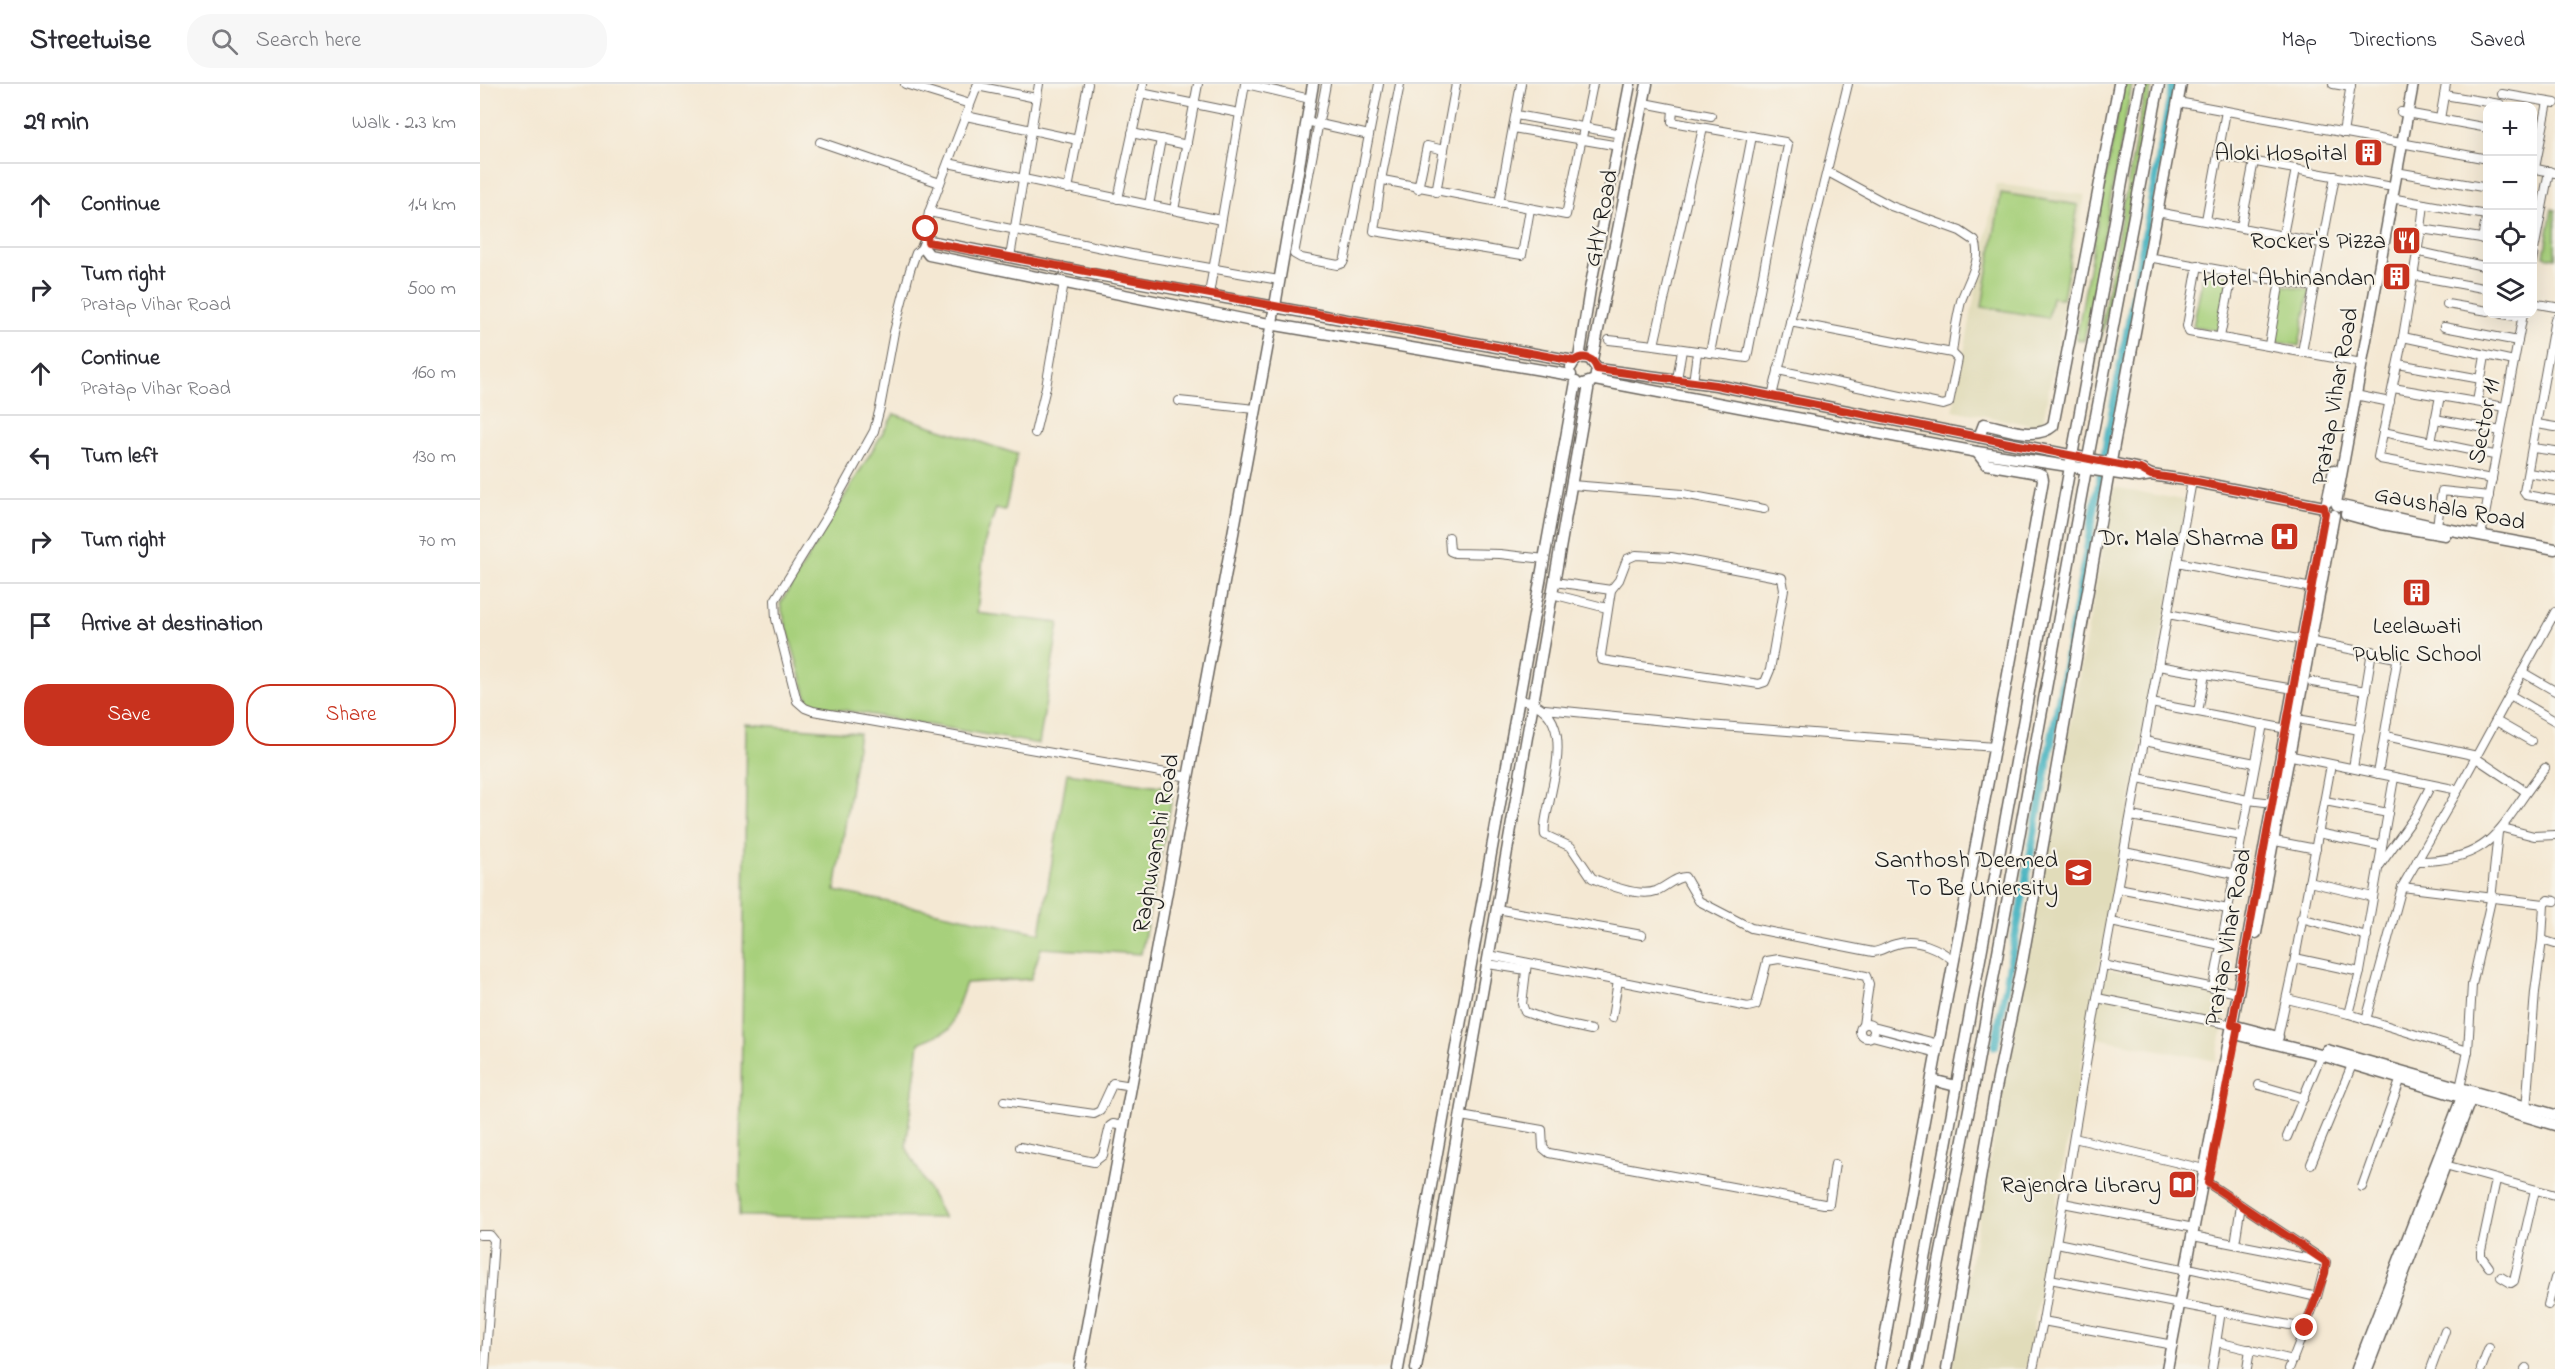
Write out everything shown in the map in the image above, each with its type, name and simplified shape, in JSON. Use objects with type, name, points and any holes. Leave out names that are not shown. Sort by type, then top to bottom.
[{"type":"street","points":[[906,84],[970,104]]},
{"type":"street","points":[[1010,257],[1039,84]]},
{"type":"street","points":[[1068,189],[1088,84]]},
{"type":"street","points":[[1174,210],[1198,84]]},
{"type":"street","points":[[1209,294],[1246,84],[1310,99]]},
{"type":"street","name":"Raghuvanshi Road","points":[[1079,1369],[1275,306],[1313,84]]},
{"type":"street","points":[[1326,84],[1294,252],[1295,256],[1301,258],[1335,264],[1344,262],[1379,84]]},
{"type":"street","points":[[1400,84],[1382,175],[1374,231],[1522,255],[1530,209]]},
{"type":"street","points":[[1436,192],[1456,84]]},
{"type":"street","points":[[1499,203],[1521,84]]},
{"type":"street","points":[[1383,180],[1418,189],[1568,214],[1593,84]]},
{"type":"street","name":"GHY Road","points":[[1398,1369],[1545,559],[1576,359],[1630,84]]},
{"type":"street","name":"GHY Road","points":[[1416,1369],[1554,582],[1647,84]]},
{"type":"street","points":[[1772,396],[1848,84]]},
{"type":"street","points":[[1978,437],[1984,424],[2034,433],[2044,432],[2053,426],[2119,84]]},
{"type":"street","points":[[1905,1369],[2140,84]]},
{"type":"street","points":[[1947,1369],[1995,1093],[2022,963],[2099,466],[2124,269],[2159,84]]},
{"type":"street","points":[[1918,1369],[2099,466],[2148,257],[2181,84]]},
{"type":"street","points":[[2333,84],[2351,86],[2343,133]]},
{"type":"street","name":"Pratap Vihar Road","points":[[2405,112],[2406,84]]},
{"type":"street","name":"Pratap Vihar Road","points":[[2234,1029],[2238,993],[2273,803],[2286,754],[2287,729],[2294,688],[2307,639],[2312,588],[2332,508],[2387,186],[2413,84]]},
{"type":"street","points":[[2440,118],[2446,84]]},
{"type":"street","points":[[2501,102],[2504,84]]},
{"type":"street","points":[[1036,98],[978,85],[930,212],[925,244],[929,255],[1271,324],[1574,378],[1593,373],[1693,381],[1978,437],[2070,461]]},
{"type":"street","points":[[1118,199],[1142,88],[1194,104],[1239,114]]},
{"type":"street","points":[[2502,94],[2526,102]]},
{"type":"street","points":[[2444,95],[2483,102]]},
{"type":"street","points":[[2178,102],[2483,158]]},
{"type":"street","points":[[2537,102],[2553,103],[2537,158]]},
{"type":"street","points":[[1644,103],[1711,116]]},
{"type":"street","points":[[1609,340],[1697,353],[1745,358],[1749,356],[1786,159],[1787,143],[1671,122],[1673,109]]},
{"type":"street","points":[[2206,220],[2226,111]]},
{"type":"street","points":[[2405,112],[2483,127]]},
{"type":"street","points":[[1516,115],[1621,134]]},
{"type":"street","points":[[966,116],[1078,140]]},
{"type":"street","points":[[1306,121],[1369,135]]},
{"type":"street","points":[[1513,128],[1618,146]]},
{"type":"street","points":[[1654,345],[1703,128]]},
{"type":"street","points":[[1132,133],[1187,144]]},
{"type":"street","points":[[1710,353],[1752,136]]},
{"type":"street","points":[[1149,205],[1161,139]]},
{"type":"street","points":[[820,142],[940,183]]},
{"type":"street","name":"Pratap Vihar Road","points":[[2173,1369],[2196,1233],[2204,1169],[2275,841],[2286,754],[2355,395],[2358,362],[2396,172],[2399,143]]},
{"type":"street","points":[[1418,189],[1427,146],[1444,150]]},
{"type":"street","points":[[2218,155],[2387,186]]},
{"type":"street","points":[[2241,227],[2254,161]]},
{"type":"street","points":[[948,163],[1221,220]]},
{"type":"street","points":[[2283,236],[2296,169]]},
{"type":"street","points":[[2537,169],[2552,172],[2537,234]]},
{"type":"street","points":[[1828,172],[1891,206],[1960,231],[1975,241],[1978,249],[1961,301],[1952,353]]},
{"type":"street","points":[[2396,172],[2483,187]]},
{"type":"street","points":[[2302,352],[2335,176]]},
{"type":"street","points":[[2396,199],[2483,211]]},
{"type":"street","points":[[2424,204],[2403,337],[2378,454],[2380,459],[2492,479]]},
{"type":"street","points":[[930,212],[1279,280]]},
{"type":"street","points":[[2157,212],[2321,243]]},
{"type":"street","points":[[2421,229],[2483,239]]},
{"type":"street","points":[[925,244],[1010,257],[1576,359],[1593,373],[1977,452],[2070,461],[2139,477],[2151,475],[2192,481],[2332,508]]},
{"type":"street","points":[[925,244],[916,253],[910,270],[894,332],[874,431],[811,544],[775,600],[776,619],[797,701],[805,708],[838,716],[1189,777]]},
{"type":"street","points":[[2415,251],[2483,266]]},
{"type":"street","points":[[2148,257],[2314,287]]},
{"type":"street","points":[[2198,265],[2187,330],[2358,362]]},
{"type":"street","points":[[2220,337],[2234,272]]},
{"type":"street","points":[[2412,275],[2483,288]]},
{"type":"street","points":[[2269,345],[2280,280]]},
{"type":"street","points":[[1035,433],[1046,387],[1064,282]]},
{"type":"street","points":[[2447,304],[2483,310]]},
{"type":"street","points":[[2537,304],[2555,307]]},
{"type":"street","name":"Sector 11","points":[[2481,536],[2522,318]]},
{"type":"street","points":[[2555,319],[2524,494],[2555,501]]},
{"type":"street","points":[[1778,370],[1946,405],[1950,401],[1958,363],[1952,353],[1790,322]]},
{"type":"street","points":[[2444,327],[2518,341]]},
{"type":"street","points":[[2403,337],[2514,361]]},
{"type":"street","points":[[1677,379],[1682,350]]},
{"type":"street","points":[[1693,381],[1697,353]]},
{"type":"street","points":[[2477,402],[2486,356]]},
{"type":"street","points":[[2398,364],[2481,379]]},
{"type":"street","points":[[2393,388],[2505,407]]},
{"type":"street","points":[[2355,395],[2390,402]]},
{"type":"street","points":[[2431,442],[2440,396]]},
{"type":"street","points":[[1179,401],[1255,409]]},
{"type":"street","points":[[2435,419],[2501,431]]},
{"type":"street","points":[[1906,438],[1909,424]]},
{"type":"street","points":[[2537,424],[2555,427]]},
{"type":"street","points":[[2383,432],[2494,455]]},
{"type":"street","points":[[2533,448],[2555,451]]},
{"type":"street","points":[[1880,1369],[2043,477],[2038,473],[1986,464],[1977,452]]},
{"type":"street","points":[[2528,473],[2555,477]]},
{"type":"street","points":[[2033,1369],[2097,998],[2192,481]]},
{"type":"street","points":[[1572,484],[1683,494],[1764,509]]},
{"type":"street","points":[[2437,526],[2442,491],[2488,496]]},
{"type":"street","name":"Gaushala Road","points":[[2332,508],[2555,549]]},
{"type":"street","name":"Gaushala Road","points":[[2332,508],[2382,524],[2555,555]]},
{"type":"street","points":[[1449,537],[1450,551],[1455,553],[1500,554],[1545,559]]},
{"type":"street","points":[[1636,555],[1671,557],[1779,576],[1784,581],[1784,589],[1768,679],[1759,684],[1602,660],[1600,655],[1611,590],[1619,580],[1627,559],[1636,555]]},
{"type":"street","points":[[2177,562],[2312,588]]},
{"type":"street","points":[[1554,582],[1611,590]]},
{"type":"street","points":[[1552,594],[1607,608]]},
{"type":"street","points":[[2366,1020],[2402,887],[2555,612]]},
{"type":"street","points":[[2168,614],[2394,656],[2397,661],[2378,774]]},
{"type":"street","points":[[2353,768],[2372,651]]},
{"type":"street","points":[[2158,666],[2294,688]]},
{"type":"street","points":[[2522,672],[2555,691]]},
{"type":"street","points":[[2198,712],[2205,674]]},
{"type":"street","points":[[2312,682],[2366,691]]},
{"type":"street","points":[[2510,695],[2554,718]]},
{"type":"street","points":[[1520,700],[1533,702],[1545,709],[1695,724],[1995,747]]},
{"type":"street","points":[[2151,703],[2287,729]]},
{"type":"street","points":[[1545,709],[1554,723],[1557,747],[1555,778],[1545,836],[1571,847],[1592,878],[1645,892],[1655,891],[1680,877],[1686,877],[1699,901],[1751,928],[1873,952],[1883,951],[1898,943],[1912,943],[1938,950],[1954,961]]},
{"type":"street","points":[[2303,720],[2360,730]]},
{"type":"street","points":[[2496,721],[2531,741]]},
{"type":"street","points":[[2213,988],[2263,724]]},
{"type":"street","points":[[2386,736],[2476,757],[2525,791]]},
{"type":"street","points":[[2144,741],[2255,763]]},
{"type":"street","points":[[2286,754],[2458,790]]},
{"type":"street","points":[[2278,1036],[2331,765]]},
{"type":"street","points":[[2417,861],[2442,860],[2464,854],[2488,843],[2501,830],[2525,791],[2546,768]]},
{"type":"street","points":[[2138,778],[2248,801],[2273,803]]},
{"type":"street","points":[[2349,1014],[2367,936],[2394,778]]},
{"type":"street","points":[[2379,866],[2415,816],[2431,785]]},
{"type":"street","points":[[2325,801],[2388,813]]},
{"type":"street","points":[[2131,816],[2242,836]]},
{"type":"street","points":[[2501,830],[2534,836],[2555,835]]},
{"type":"street","points":[[2357,1369],[2445,1165],[2466,1094],[2471,993],[2491,900],[2501,830]]},
{"type":"street","points":[[2318,833],[2382,846]]},
{"type":"street","points":[[2275,841],[2316,849]]},
{"type":"street","points":[[2124,852],[2235,874]]},
{"type":"street","points":[[2309,882],[2373,897]]},
{"type":"street","points":[[2402,887],[2491,900],[2544,904]]},
{"type":"street","points":[[2118,888],[2228,909]]},
{"type":"street","points":[[2526,1112],[2544,904],[2548,900],[2555,901]]},
{"type":"street","points":[[1497,909],[1642,935]]},
{"type":"street","points":[[2301,918],[2367,936]]},
{"type":"street","points":[[2111,922],[2221,945]]},
{"type":"street","points":[[2542,940],[2555,944]]},
{"type":"street","points":[[1489,960],[1618,981],[1748,1007],[1756,1005],[1767,961],[1779,958],[1866,976],[1869,984],[1863,1025],[1860,1031],[1861,1035],[1868,1038],[1872,1032]]},
{"type":"street","points":[[2295,958],[2360,972]]},
{"type":"street","points":[[2103,965],[2238,993]]},
{"type":"street","points":[[1527,967],[1522,1004],[1525,1012],[1550,1021],[1591,1029]]},
{"type":"street","points":[[1612,1018],[1618,981]]},
{"type":"street","points":[[2097,998],[2234,1029],[2352,1065],[2466,1094]]},
{"type":"street","points":[[2287,999],[2349,1014],[2468,1051]]},
{"type":"street","points":[[1863,1025],[1869,1024],[1872,1032]]},
{"type":"street","points":[[2234,1029],[2278,1036],[2526,1112],[2555,1125]]},
{"type":"street","points":[[1872,1032],[1938,1049]]},
{"type":"street","points":[[2287,1137],[2321,1054]]},
{"type":"street","points":[[2311,1164],[2352,1065]]},
{"type":"street","points":[[2362,1187],[2401,1078]]},
{"type":"street","points":[[1932,1080],[1956,1086]]},
{"type":"street","points":[[1005,1101],[1094,1114],[1100,1111],[1113,1083],[1132,1086]]},
{"type":"street","points":[[2259,1084],[2304,1098]]},
{"type":"street","points":[[2367,1369],[2466,1094]]},
{"type":"street","name":"Pratap Vihar Road","points":[[2196,1233],[2208,1183],[2218,1111]]},
{"type":"street","points":[[2526,1112],[2555,1115]]},
{"type":"street","points":[[1461,1116],[1542,1130],[1544,1148],[1549,1153],[1824,1204],[1829,1204],[1835,1164]]},
{"type":"street","points":[[1020,1148],[1094,1162],[1102,1155],[1110,1126],[1113,1124],[1125,1126]]},
{"type":"street","points":[[2074,1138],[2204,1169]]},
{"type":"street","points":[[2445,1165],[2555,1195]]},
{"type":"street","points":[[2489,1266],[2481,1256],[2481,1251],[2496,1180]]},
{"type":"street","points":[[2208,1183],[2325,1261],[2327,1265],[2289,1369]]},
{"type":"street","points":[[2501,1277],[2511,1284],[2514,1281],[2535,1190]]},
{"type":"street","points":[[2063,1203],[2235,1244],[2325,1261]]},
{"type":"street","points":[[2235,1244],[2241,1205]]},
{"type":"street","points":[[480,1235],[492,1236],[494,1243],[485,1369]]},
{"type":"street","points":[[2056,1242],[2317,1297]]},
{"type":"street","points":[[2548,1305],[2555,1278]]},
{"type":"street","points":[[2050,1279],[2305,1328]]},
{"type":"street","name":"Pratap Vihar Road","points":[[2167,1369],[2184,1304]]},
{"type":"street","points":[[2212,1369],[2222,1311]]},
{"type":"street","points":[[2043,1321],[2173,1345]]},
{"type":"street","points":[[2431,1369],[2445,1331]]},
{"type":"street","points":[[2217,1342],[2293,1360]]},
{"type":"street","points":[[2481,1369],[2489,1348]]},
{"type":"street","points":[[2247,1369],[2250,1349]]},
{"type":"shaded area","points":[[1996,184],[2085,195],[2042,427],[1953,410]]},
{"type":"shaded area","name":"Santhosh Deemed To Be Uniersity","points":[[2114,487],[2187,501],[2099,968],[2230,993],[2216,1061],[2087,1036],[2026,1369],[1951,1369]]},
{"type":"green space","points":[[2123,84],[2132,84],[2084,341],[2076,339]]},
{"type":"green space","points":[[2146,84],[2152,84],[2116,277],[2092,375]]},
{"type":"green space","points":[[2001,193],[2078,205],[2063,299],[2052,297],[2048,318],[1982,307]]},
{"type":"green space","points":[[2552,209],[2555,210],[2555,258],[2544,256]]},
{"type":"green space","points":[[2204,270],[2230,275],[2219,331],[2193,326]]},
{"type":"green space","points":[[2283,285],[2310,290],[2299,346],[2272,341]]},
{"type":"green space","points":[[894,414],[1017,454],[1005,511],[996,509],[985,541],[977,613],[1059,623],[1039,744],[809,704],[780,604]]},
{"type":"green space","points":[[747,724],[859,733],[835,891],[1040,933],[1067,773],[1174,788],[1141,954],[1041,948],[1031,979],[966,983],[949,1030],[919,1043],[906,1147],[944,1218],[739,1216]]},
{"type":"waterway","points":[[1995,1046],[2173,84]]},
{"type":"place","name":"Aloki Hospital","points":[[2368,152]]},
{"type":"place","name":"Rocker's Pizza","points":[[2407,240]]},
{"type":"place","name":"Hotel Abhinandan","points":[[2396,277]]},
{"type":"place","name":"Dr. Mala Sharma","points":[[2285,537]]},
{"type":"place","name":"Leelawati Public School","points":[[2417,592]]},
{"type":"place","name":"Santhosh Deemed To Be Uniersity","points":[[2079,873]]},
{"type":"place","name":"Rajendra Library","points":[[2182,1184]]},
{"type":"route","points":[[926,229],[928,242],[1574,361],[1586,357],[1594,361],[1597,369],[1716,385],[2140,469],[2151,475],[2324,507],[2325,513],[2283,754],[2232,1025],[2238,1026],[2208,1183],[2326,1262],[2325,1273],[2305,1328]]}]
